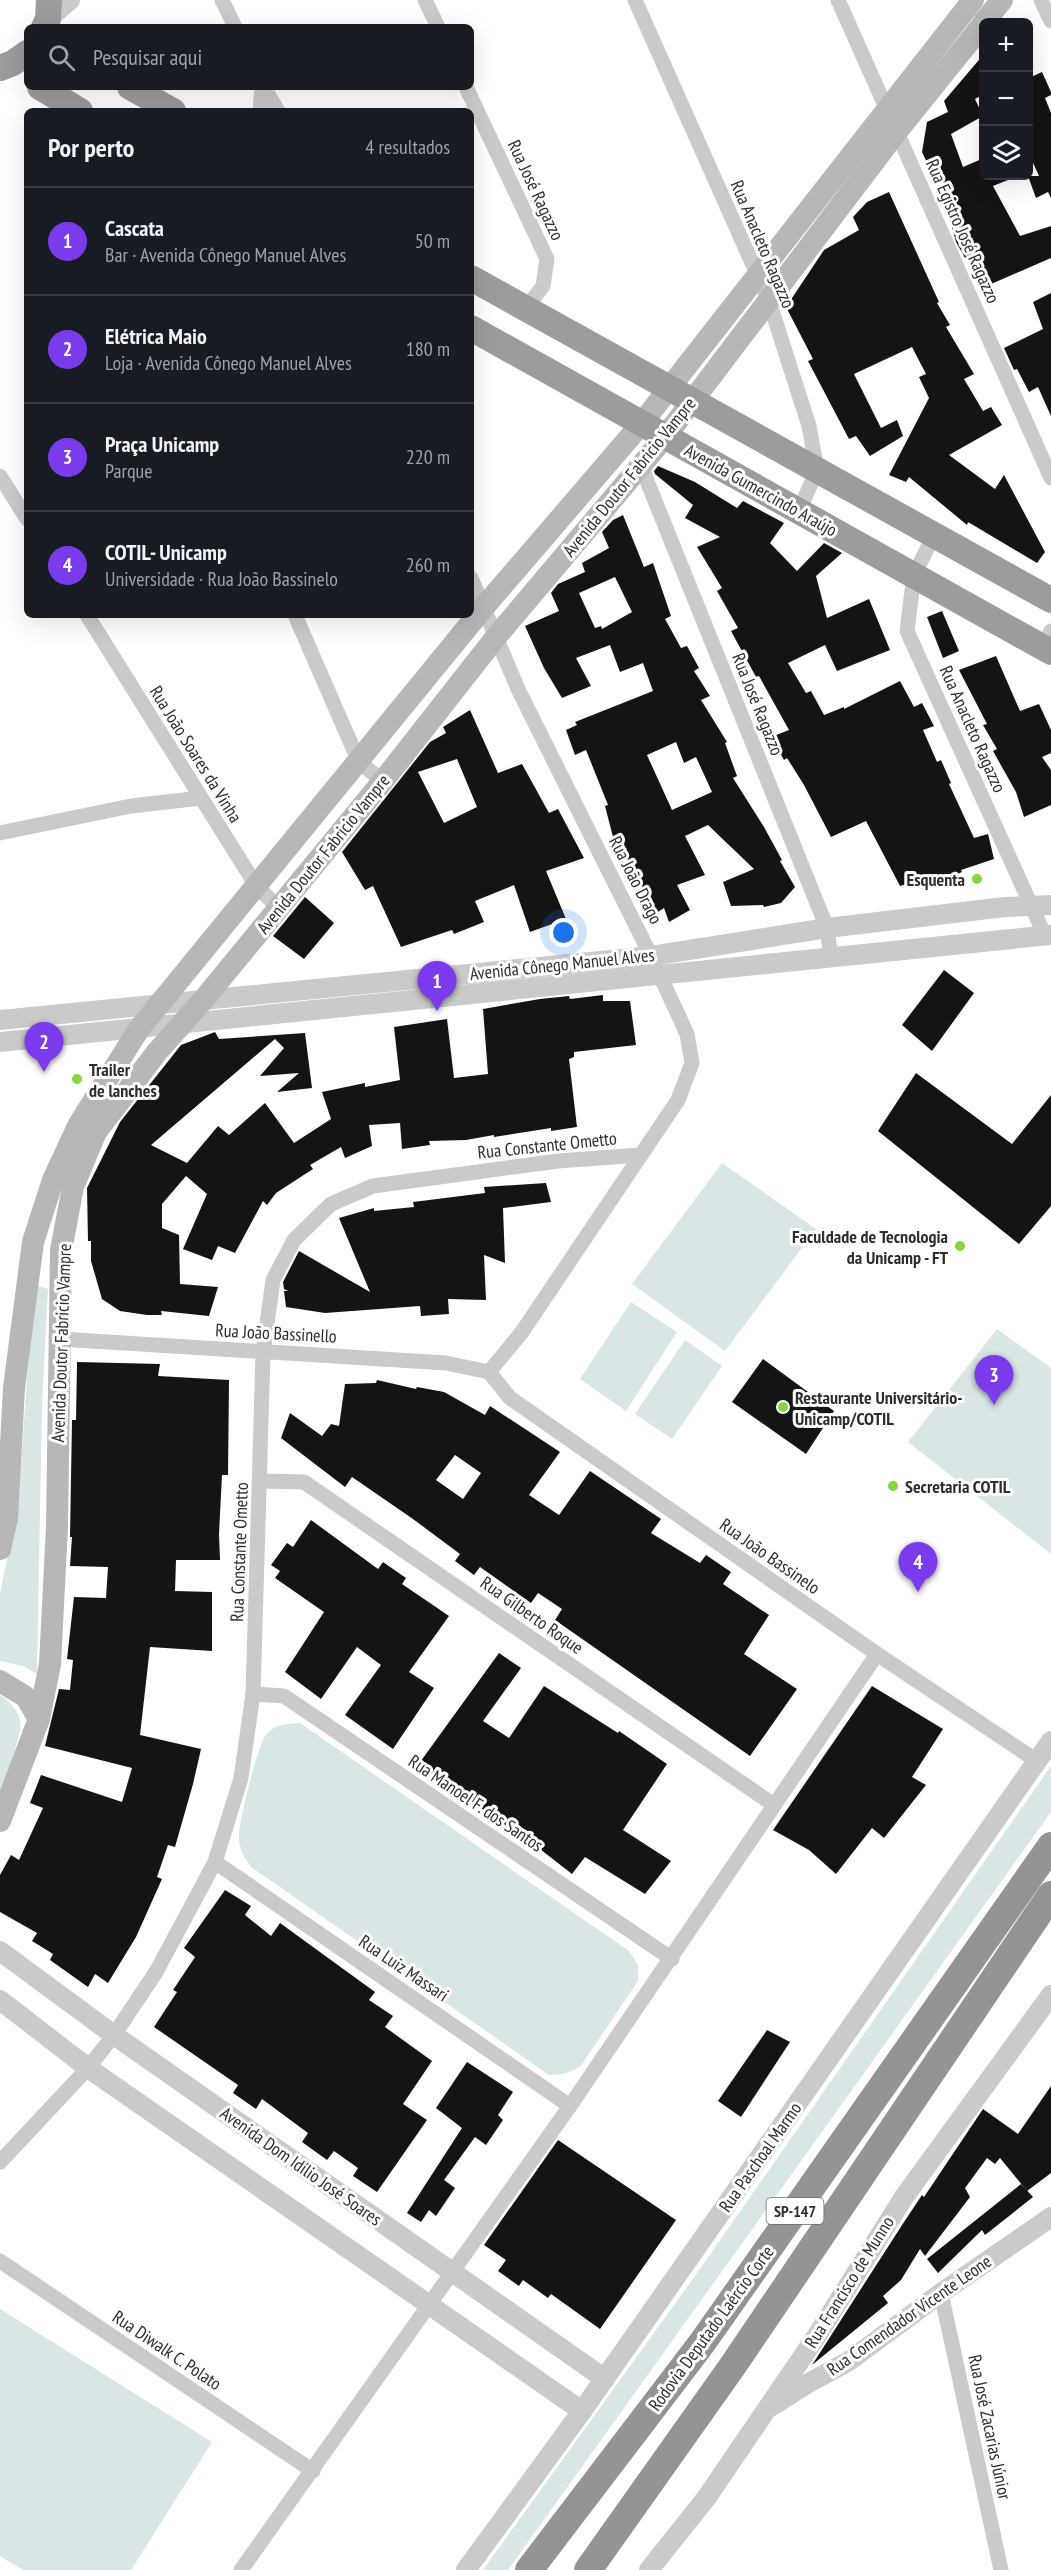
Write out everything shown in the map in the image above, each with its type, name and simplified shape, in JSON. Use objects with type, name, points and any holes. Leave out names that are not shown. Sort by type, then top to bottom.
[{"type":"highway","points":[[45,90],[75,108]]},
{"type":"highway","points":[[135,90],[168,108]]},
{"type":"highway","points":[[474,280],[1051,600]]},
{"type":"highway","name":"Avenida Gumercindo Araújo","points":[[474,330],[914,575],[1048,643]]},
{"type":"highway","name":"Rodovia Deputado Laércio Corte","points":[[529,2570],[702,2343],[1051,1846]]},
{"type":"highway","name":"Rodovia Deputado Laércio Corte","points":[[588,2570],[734,2364],[1051,1895]]},
{"type":"main road","name":"Avenida Doutor Fabricio Vampre","points":[[0,1549],[7,1518],[14,1388],[33,1242],[53,1180],[79,1124],[139,1029],[484,607],[642,423],[974,0]]},
{"type":"main road","name":"Avenida Doutor Fabricio Vampre","points":[[988,18],[1002,0]]},
{"type":"main road","name":"Avenida Doutor Fabricio Vampre","points":[[0,1821],[39,1719],[50,1664],[57,1527],[62,1250],[73,1187],[96,1132],[157,1052],[204,999],[383,781],[496,637],[665,437],[898,130],[979,29]]},
{"type":"main road","points":[[0,1681],[26,1697],[39,1719]]},
{"type":"street","points":[[47,15],[70,0]]},
{"type":"street","points":[[222,0],[234,24]]},
{"type":"street","points":[[425,0],[437,24]]},
{"type":"street","name":"Rua Anacleto Ragazzo","points":[[635,0],[769,301],[809,426],[817,470]]},
{"type":"street","name":"Rua Egistro José Ragazzo","points":[[838,0],[898,130],[1051,478]]},
{"type":"street","points":[[1041,0],[1051,21]]},
{"type":"street","points":[[260,108],[263,90]]},
{"type":"street","points":[[265,90],[276,108]]},
{"type":"street","name":"Rua José Ragazzo","points":[[467,90],[547,259],[543,286],[526,308]]},
{"type":"street","name":"Rua José Ragazzo","points":[[641,466],[827,928],[831,958]]},
{"type":"street","points":[[799,511],[817,470]]},
{"type":"street","points":[[0,476],[24,514]]},
{"type":"street","name":"Rua Anacleto Ragazzo","points":[[934,535],[914,575],[907,631],[1042,905],[1048,935]]},
{"type":"street","name":"Rua João Drago","points":[[474,585],[518,689],[661,976],[687,1034],[692,1063],[678,1100],[522,1332],[489,1372]]},
{"type":"street","name":"Rua João Soares da Vinha","points":[[89,618],[256,887],[279,908]]},
{"type":"street","points":[[296,618],[359,762],[383,781]]},
{"type":"street","points":[[0,833],[131,806],[201,798]]},
{"type":"street","name":"Avenida Cônego Manuel Alves","points":[[0,1020],[651,956],[827,928],[1005,907],[1042,905]]},
{"type":"street","name":"Avenida Cônego Manuel Alves","points":[[0,1042],[661,976],[1010,937],[1048,935]]},
{"type":"street","name":"Rua Constante Ometto","points":[[0,2162],[88,2068],[114,2035],[156,1972],[215,1862],[241,1778],[254,1694],[263,1353],[273,1280],[294,1240],[331,1203],[373,1185],[558,1161],[640,1155]]},
{"type":"street","name":"Rua João Bassinello","points":[[60,1339],[446,1363],[489,1372]]},
{"type":"street","name":"Rua João Bassinelo","points":[[489,1372],[510,1398],[877,1654],[1037,1761]]},
{"type":"street","name":"Rua Gilberto Roque","points":[[261,1480],[304,1482],[774,1805]]},
{"type":"street","points":[[241,2570],[570,2106],[877,1654]]},
{"type":"street","name":"Rua Manoel F. dos Santos","points":[[254,1694],[284,1696],[672,1959]]},
{"type":"street","name":"Rua Paschoal Marmo","points":[[466,2570],[605,2379],[1051,1741]]},
{"type":"street","name":"Rua Luiz Massari","points":[[215,1862],[570,2106]]},
{"type":"street","name":"Avenida Dom Idílio José Soares","points":[[0,1951],[114,2035],[605,2379]]},
{"type":"street","name":"Rua Francisco de Munno","points":[[649,2570],[707,2497],[816,2337],[904,2197],[1051,1995]]},
{"type":"street","points":[[0,2000],[88,2068],[582,2411]]},
{"type":"street","name":"Rua Comendador Vicente Leone","points":[[765,2411],[805,2385],[849,2361],[941,2293],[1051,2217]]},
{"type":"street","name":"Rua Diwalk C. Polato","points":[[0,2261],[313,2471]]},
{"type":"street","name":"Rua José Zacarias Júnior","points":[[941,2293],[1001,2570]]},
{"type":"shaded area","points":[[722,1163],[816,1229],[725,1351],[632,1284]]},
{"type":"shaded area","points":[[34,1285],[48,1289],[42,1405],[37,1674],[23,1666],[0,1661],[0,1594],[18,1503]]},
{"type":"shaded area","points":[[631,1302],[677,1332],[626,1411],[580,1379]]},
{"type":"shaded area","points":[[997,1329],[1051,1368],[1051,1554],[908,1442]]},
{"type":"shaded area","points":[[685,1340],[722,1366],[672,1439],[635,1414]]},
{"type":"shaded area","points":[[0,1695],[15,1710],[19,1717],[20,1727],[16,1746],[0,1791]]},
{"type":"shaded area","points":[[300,1723],[629,1951],[638,1965],[638,1981],[580,2067],[564,2074],[549,2075],[251,1867],[239,1843],[239,1833],[259,1752],[269,1731],[281,1725]]},
{"type":"shaded area","points":[[1051,1766],[1051,1812],[508,2570],[483,2570],[690,2283]]},
{"type":"shaded area","points":[[0,2309],[212,2442],[131,2570],[23,2570],[0,2556]]},
{"type":"building","points":[[979,60],[979,97],[975,99],[979,108],[979,118],[951,134],[963,167],[979,160],[979,180],[1008,180],[993,186],[1020,236],[1051,226],[1051,258],[982,288],[956,242],[949,216],[955,212],[937,171],[932,173],[922,152],[927,122],[948,112],[944,101]]},
{"type":"building","points":[[1042,72],[1051,92],[1051,95],[1045,98],[1051,113],[1051,198],[1048,192],[1036,198],[1029,180],[1033,180],[1033,176],[1039,176],[1033,163],[1033,76]]},
{"type":"building","points":[[889,192],[939,302],[937,303],[950,325],[946,327],[974,374],[964,379],[983,411],[991,407],[1002,425],[949,455],[995,489],[1004,475],[1045,552],[1037,563],[968,522],[967,525],[909,477],[906,482],[889,475],[929,398],[919,377],[926,374],[912,347],[854,374],[881,428],[897,420],[903,436],[870,456],[856,436],[849,439],[808,361],[813,359],[786,307],[824,250],[859,230],[853,217],[867,202]]},
{"type":"building","points":[[1051,293],[1051,416],[1038,387],[1029,392],[1017,369],[1014,370],[1004,348],[1043,329],[1033,302]]},
{"type":"building","points":[[658,466],[695,482],[737,508],[743,501],[784,523],[770,543],[797,571],[824,543],[842,553],[816,576],[827,618],[869,599],[890,650],[837,671],[825,645],[788,663],[806,693],[811,691],[824,715],[844,707],[844,709],[900,681],[914,707],[922,703],[934,726],[923,730],[937,762],[941,760],[951,783],[949,784],[974,838],[988,834],[994,859],[961,870],[962,872],[922,889],[919,880],[900,886],[866,821],[831,837],[804,785],[787,758],[784,760],[771,737],[789,730],[731,631],[738,628],[717,591],[722,588],[697,547],[720,537],[685,518],[693,505],[655,474],[654,471]]},
{"type":"building","points":[[623,515],[644,567],[653,563],[671,616],[665,619],[681,648],[687,646],[699,668],[694,671],[710,696],[701,700],[727,742],[725,743],[737,776],[733,778],[764,827],[795,887],[781,903],[764,907],[763,905],[731,906],[723,882],[754,869],[708,825],[685,836],[705,875],[677,885],[690,910],[669,922],[664,908],[655,914],[626,856],[619,861],[607,842],[613,837],[605,806],[608,805],[586,750],[575,755],[566,730],[577,725],[575,722],[653,691],[643,663],[620,672],[610,645],[576,658],[591,686],[562,698],[544,668],[525,626],[559,611],[551,593],[558,584],[585,572],[582,563],[609,548],[602,532],[613,520]],"holes":[[[615,577],[632,612],[602,629],[601,626],[595,628],[579,593]],[[676,742],[684,763],[696,757],[712,792],[672,810],[647,755]]]},
{"type":"building","points":[[942,611],[959,651],[943,658],[927,617]]},
{"type":"building","points":[[996,656],[1020,711],[1039,704],[1051,730],[1051,753],[1042,757],[1051,770],[1051,805],[1024,817],[1016,792],[993,751],[997,749],[983,725],[987,724],[959,670]]},
{"type":"building","points":[[470,710],[498,773],[522,764],[549,813],[558,809],[584,858],[546,871],[566,919],[530,932],[514,885],[475,901],[484,922],[454,934],[452,930],[401,947],[373,886],[365,890],[342,852],[430,742],[446,733],[443,727]],"holes":[[[457,759],[477,807],[444,823],[418,772]]]},
{"type":"building","points":[[305,897],[334,923],[304,959],[273,936]]},
{"type":"building","points":[[944,970],[974,993],[932,1051],[902,1025]]},
{"type":"building","points":[[603,995],[603,1001],[630,1001],[636,1045],[574,1052],[574,1057],[569,1059],[577,1127],[551,1131],[551,1128],[466,1140],[429,1141],[430,1145],[402,1149],[400,1123],[369,1125],[372,1146],[345,1158],[341,1147],[310,1165],[313,1169],[276,1193],[267,1205],[263,1201],[235,1253],[218,1246],[212,1260],[183,1249],[207,1194],[186,1176],[162,1204],[162,1228],[179,1235],[180,1284],[218,1287],[209,1316],[161,1311],[162,1315],[147,1315],[120,1311],[102,1299],[91,1261],[91,1241],[88,1241],[87,1188],[120,1122],[181,1045],[215,1032],[219,1039],[305,1033],[312,1088],[277,1092],[299,1073],[260,1076],[284,1048],[275,1039],[151,1145],[187,1163],[218,1126],[229,1135],[265,1103],[294,1143],[331,1119],[322,1092],[365,1083],[365,1087],[400,1080],[394,1027],[447,1019],[454,1078],[488,1074],[483,1009],[540,999],[569,996],[570,999]]},
{"type":"building","points":[[916,1073],[1012,1144],[1051,1095],[1051,1206],[1019,1244],[878,1131]]},
{"type":"building","points":[[546,1183],[551,1202],[503,1208],[505,1263],[484,1255],[486,1300],[448,1299],[449,1314],[421,1316],[420,1306],[325,1313],[286,1307],[284,1291],[288,1291],[284,1289],[283,1282],[299,1251],[370,1292],[339,1218],[374,1208],[374,1211],[414,1207],[413,1202],[485,1193],[484,1187]]},
{"type":"building","name":"Restaurante Universitário- Unicamp/COTIL","points":[[763,1359],[834,1411],[806,1454],[732,1402]]},
{"type":"building","points":[[77,1362],[160,1364],[158,1376],[229,1380],[228,1475],[222,1475],[220,1560],[176,1560],[175,1591],[212,1592],[212,1651],[150,1647],[140,1735],[201,1749],[193,1784],[175,1847],[168,1845],[157,1877],[162,1879],[136,1937],[108,1983],[95,1974],[88,1987],[50,1960],[53,1954],[32,1941],[37,1933],[0,1912],[0,1875],[11,1855],[19,1860],[43,1808],[30,1803],[41,1775],[122,1802],[132,1768],[45,1746],[59,1689],[70,1690],[73,1660],[67,1659],[74,1597],[106,1598],[108,1567],[70,1566],[72,1420],[76,1420]]},
{"type":"building","points":[[377,1380],[416,1389],[417,1387],[444,1392],[485,1415],[490,1406],[560,1452],[529,1495],[559,1515],[590,1471],[661,1519],[651,1533],[700,1563],[706,1555],[731,1572],[723,1584],[769,1615],[744,1654],[797,1689],[750,1756],[555,1620],[562,1609],[538,1593],[531,1603],[480,1567],[474,1575],[455,1561],[460,1554],[413,1519],[352,1477],[345,1487],[281,1438],[290,1413],[322,1436],[331,1424],[339,1426],[345,1384],[376,1383]],"holes":[[[455,1455],[481,1473],[463,1499],[436,1480]]]},
{"type":"building","points":[[311,1520],[378,1569],[383,1562],[406,1578],[402,1584],[449,1616],[409,1672],[434,1688],[393,1749],[345,1715],[381,1665],[357,1647],[321,1699],[285,1672],[324,1612],[275,1578],[280,1571],[271,1565],[287,1543],[293,1547]]},
{"type":"building","points":[[499,1653],[521,1668],[483,1721],[509,1738],[544,1686],[618,1733],[619,1731],[667,1764],[623,1830],[671,1861],[645,1894],[585,1857],[572,1874],[536,1846],[418,1765]]},
{"type":"building","points":[[872,1686],[943,1729],[912,1777],[926,1785],[884,1838],[872,1828],[836,1874],[809,1850],[773,1830]]},
{"type":"building","points":[[225,1890],[251,1906],[245,1915],[271,1936],[280,1923],[375,1992],[369,2000],[393,2016],[385,2027],[432,2061],[403,2104],[427,2120],[377,2192],[353,2176],[358,2168],[334,2151],[327,2160],[302,2142],[308,2133],[262,2099],[256,2109],[233,2093],[238,2085],[154,2027],[177,1992],[173,1990],[195,1957],[184,1948]]},
{"type":"building","points":[[767,2030],[790,2042],[741,2117],[718,2101]]},
{"type":"building","points":[[467,2062],[513,2092],[498,2115],[503,2120],[486,2145],[475,2137],[444,2180],[455,2188],[436,2216],[429,2210],[421,2222],[407,2213],[462,2128],[436,2108]]},
{"type":"building","points":[[1051,2086],[1051,2173],[1027,2191],[1000,2158],[995,2164],[987,2158],[965,2188],[970,2197],[925,2256],[920,2249],[901,2280],[883,2296],[888,2303],[812,2365],[922,2195],[924,2197],[983,2109],[1018,2134]]},
{"type":"building","points":[[558,2140],[676,2220],[600,2329],[551,2294],[548,2298],[523,2280],[519,2286],[498,2271],[506,2260],[484,2245]]},
{"type":"building","points":[[1021,2184],[1033,2197],[985,2235],[982,2230],[938,2273],[927,2259]]},
{"type":"place","name":"Esquenta","points":[[977,879]]},
{"type":"place","name":"Cascata","points":[[437,1011]]},
{"type":"place","name":"Elétrica Maio","points":[[44,1072]]},
{"type":"place","name":"Trailer de lanches","points":[[77,1079]]},
{"type":"place","name":"Faculdade de Tecnologia da Unicamp - FT","points":[[960,1246]]},
{"type":"place","name":"Praça Unicamp","points":[[994,1405]]},
{"type":"place","name":"Restaurante Universitário- Unicamp/COTIL","points":[[783,1407]]},
{"type":"place","name":"Secretaria COTIL","points":[[893,1486]]},
{"type":"place","name":"COTIL- Unicamp","points":[[918,1592]]}]
